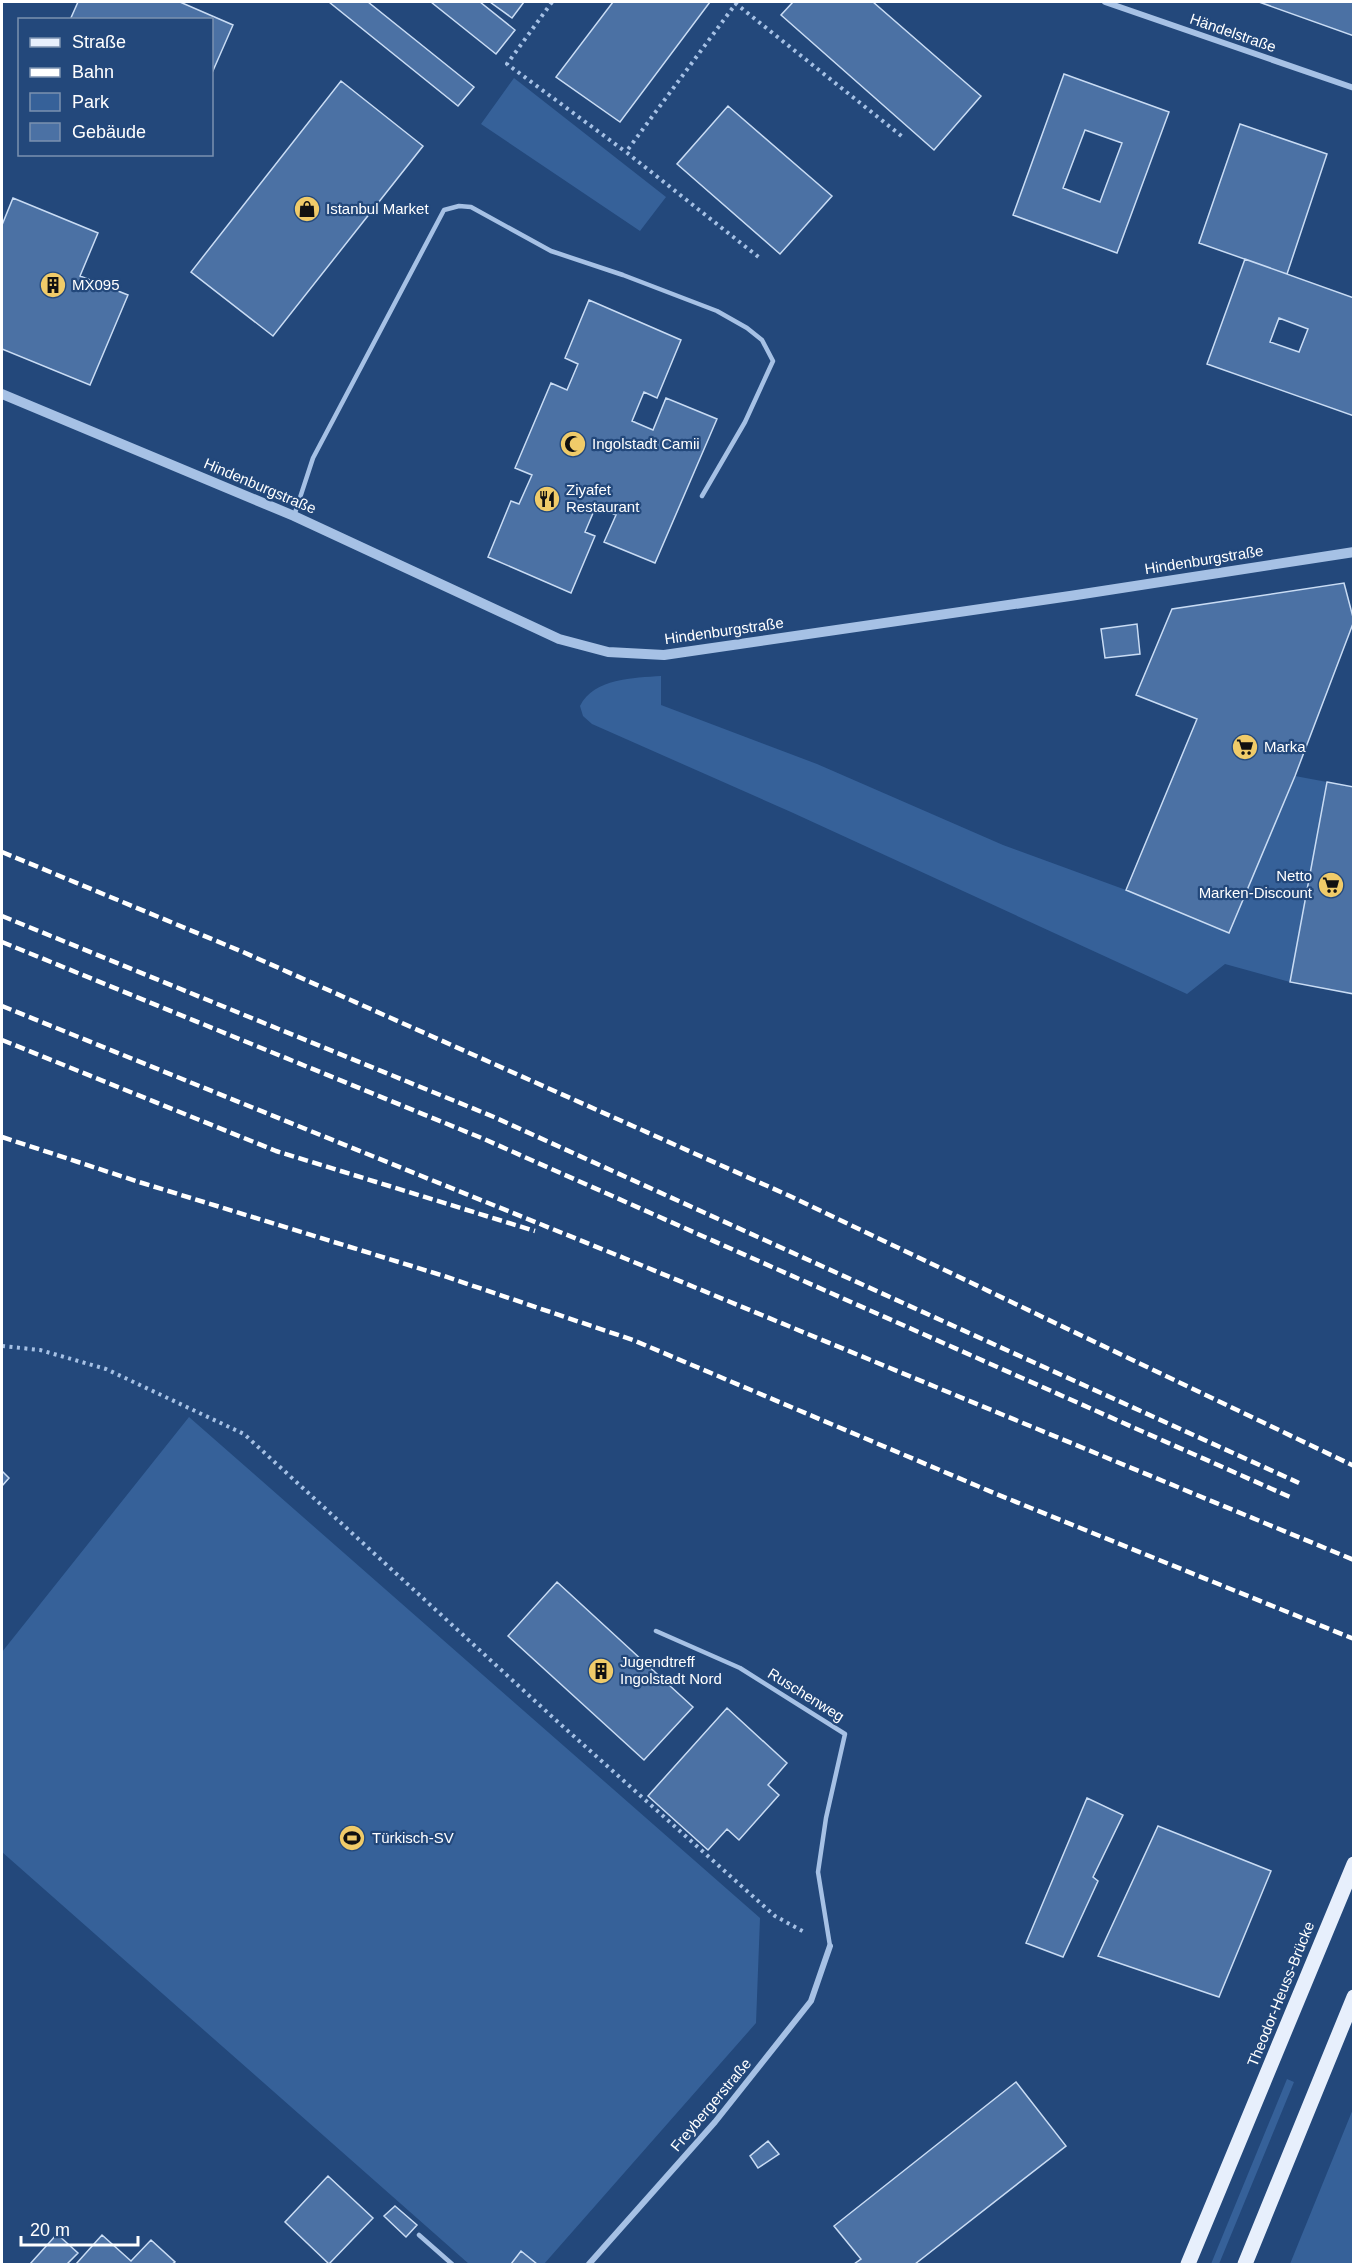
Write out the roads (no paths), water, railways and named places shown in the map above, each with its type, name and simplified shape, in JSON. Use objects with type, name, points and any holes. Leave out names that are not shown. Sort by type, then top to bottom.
[{"type":"main road","name":"Theodor-Heuss-Brücke","points":[[1188,2265],[1353,1864]]},
{"type":"main road","points":[[1245,2265],[1353,1997]]},
{"type":"street","name":"Händelstraße","points":[[1105,2],[1353,88]]},
{"type":"street","name":"Hindenburgstraße","points":[[2,394],[294,516],[559,639],[608,652],[664,655],[1353,552]]},
{"type":"street","name":"Freybergerstraße","points":[[589,2265],[715,2122],[811,2001],[830,1946]]},
{"type":"lane","points":[[294,516],[313,458],[444,210],[459,206],[471,207],[551,251],[623,275],[717,311],[747,328],[762,340],[773,361],[745,422],[702,496]]},
{"type":"lane","name":"Ruschenweg","points":[[656,1631],[740,1668],[845,1734],[826,1818],[818,1872],[830,1946]]},
{"type":"lane","points":[[419,2235],[452,2265]]},
{"type":"railway","points":[[2,852],[243,952],[792,1197],[1354,1466]]},
{"type":"railway","points":[[2,916],[494,1117],[1299,1483]]},
{"type":"railway","points":[[2,942],[484,1139],[1290,1497]]},
{"type":"railway","points":[[2,1006],[624,1258],[1354,1560]]},
{"type":"railway","points":[[2,1040],[276,1151],[535,1231]]},
{"type":"railway","points":[[2,1137],[139,1182],[441,1275],[633,1340],[994,1493],[1354,1639]]},
{"type":"place","name":"Istanbul Market","points":[[307,209]]},
{"type":"place","name":"MX095","points":[[53,285]]},
{"type":"place","name":"Ingolstadt Camii","points":[[573,444]]},
{"type":"place","name":"Ziyafet Restaurant","points":[[547,499]]},
{"type":"place","name":"Marka","points":[[1245,747]]},
{"type":"place","name":"Netto Marken-Discount","points":[[1331,885]]},
{"type":"place","name":"Jugendtreff Ingolstadt Nord","points":[[601,1671]]},
{"type":"place","name":"Türkisch-SV","points":[[352,1838]]}]
